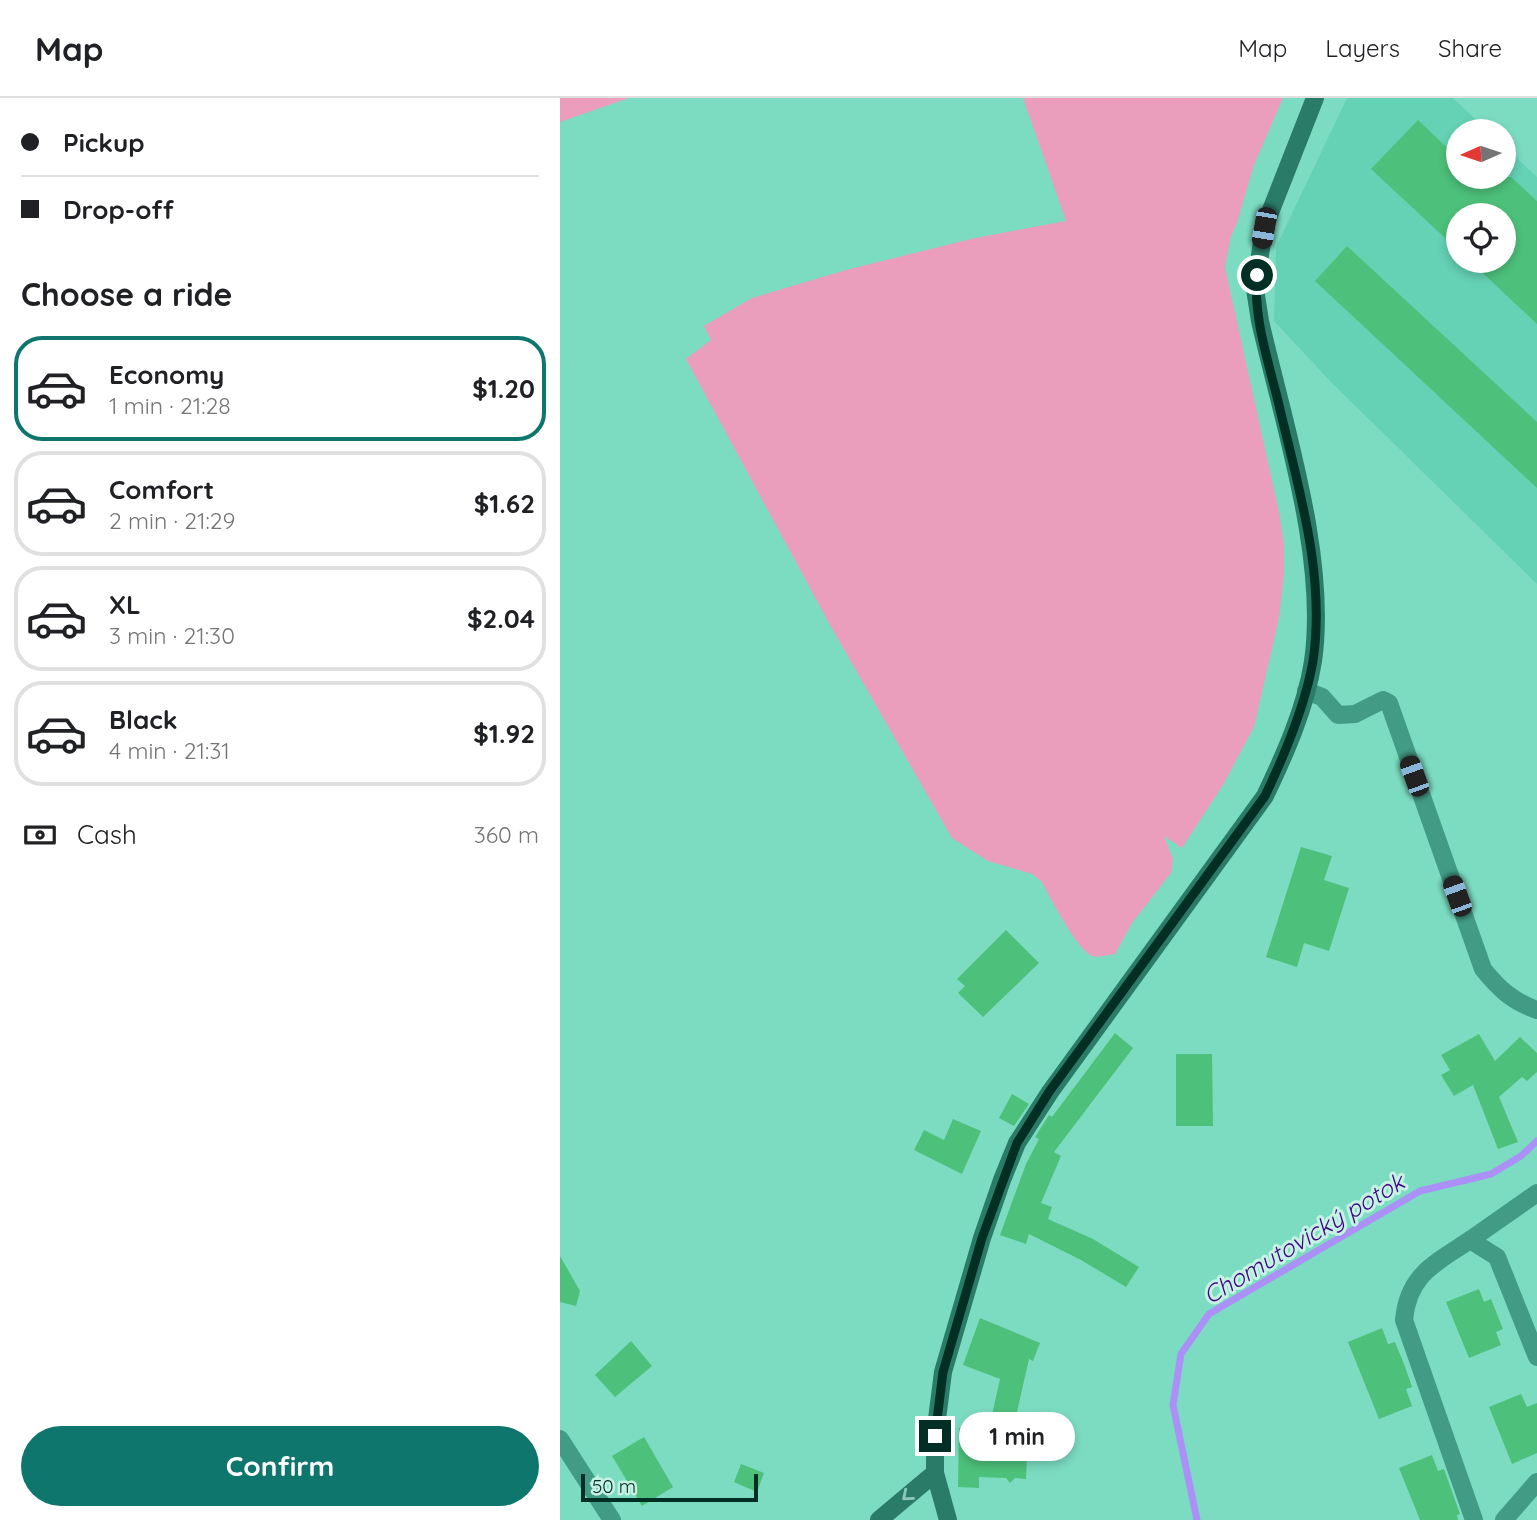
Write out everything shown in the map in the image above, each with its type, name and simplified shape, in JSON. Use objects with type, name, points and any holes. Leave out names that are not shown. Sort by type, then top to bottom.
[{"type":"street","points":[[948,1520],[935,1473],[936,1424],[943,1372],[982,1238],[1017,1143],[1049,1092],[1265,796],[1278,769],[1306,691],[1315,638],[1314,584],[1307,523],[1259,321],[1255,289],[1264,228],[1315,98]]},
{"type":"street","points":[[1306,691],[1322,697],[1338,715],[1355,714],[1383,700],[1389,703],[1483,969],[1498,988],[1517,1003],[1537,1010]]},
{"type":"street","points":[[1474,1520],[1404,1320],[1405,1302],[1413,1283],[1428,1269],[1537,1193]]},
{"type":"street","points":[[1470,1240],[1497,1257],[1537,1357]]},
{"type":"street","points":[[560,1439],[612,1520]]},
{"type":"street","points":[[879,1520],[935,1473]]},
{"type":"street","points":[[1504,1520],[1537,1482]]},
{"type":"shaded area","points":[[560,98],[629,98],[560,122]]},
{"type":"shaded area","points":[[1023,98],[1283,98],[1254,165],[1231,236],[1225,267],[1279,512],[1284,545],[1284,575],[1279,618],[1254,727],[1223,785],[1182,848],[1164,836],[1173,859],[1171,873],[1132,923],[1115,954],[1101,957],[1092,956],[1079,944],[1041,881],[1032,874],[988,861],[952,838],[830,625],[686,359],[711,340],[704,326],[752,298],[846,270],[975,238],[1066,221]]},
{"type":"shaded area","points":[[1347,98],[1453,98],[1475,119],[1446,119],[1446,189],[1516,189],[1516,157],[1537,177],[1537,584],[1331,382],[1274,321],[1276,247]]},
{"type":"building","points":[[1418,120],[1446,147],[1446,189],[1516,189],[1516,182],[1537,201],[1537,324],[1483,273],[1516,273],[1516,203],[1446,203],[1446,239],[1371,169]]},
{"type":"building","points":[[1347,246],[1537,422],[1537,488],[1315,281]]},
{"type":"building","points":[[1301,847],[1332,856],[1324,880],[1349,888],[1329,951],[1304,943],[1297,967],[1266,957]]},
{"type":"building","points":[[1006,930],[1039,963],[983,1017],[958,993],[965,986],[957,979]]},
{"type":"building","points":[[1115,1033],[1133,1048],[1054,1152],[1061,1156],[1041,1203],[1052,1207],[1048,1219],[1093,1239],[1139,1267],[1126,1287],[1081,1260],[1029,1234],[1026,1244],[1000,1235],[1026,1164],[1039,1139],[1035,1137],[1049,1115],[1052,1117]]},
{"type":"building","points":[[1479,1034],[1495,1061],[1520,1037],[1537,1053],[1537,1072],[1527,1081],[1522,1077],[1499,1097],[1518,1142],[1498,1149],[1473,1085],[1454,1096],[1441,1075],[1450,1070],[1441,1055]]},
{"type":"building","points":[[1176,1054],[1212,1054],[1213,1126],[1176,1126]]},
{"type":"building","points":[[1012,1094],[1029,1104],[1014,1126],[999,1118]]},
{"type":"building","points":[[953,1119],[981,1131],[962,1174],[914,1150],[924,1130],[944,1140]]},
{"type":"building","points":[[560,1256],[580,1291],[576,1306],[560,1302]]},
{"type":"building","points":[[1479,1289],[1484,1302],[1491,1299],[1503,1329],[1496,1332],[1501,1345],[1469,1358],[1446,1302]]},
{"type":"building","points":[[980,1318],[1040,1343],[1033,1361],[1029,1359],[1014,1425],[1028,1426],[1026,1479],[1015,1478],[1010,1483],[1006,1478],[979,1477],[979,1488],[958,1487],[959,1428],[989,1428],[1000,1379],[963,1365]]},
{"type":"building","points":[[1382,1328],[1388,1344],[1395,1342],[1404,1364],[1412,1387],[1406,1389],[1412,1406],[1379,1419],[1348,1342]]},
{"type":"building","points":[[631,1341],[652,1366],[615,1397],[595,1375]]},
{"type":"building","points":[[1521,1394],[1527,1407],[1537,1403],[1537,1453],[1512,1464],[1489,1407]]},
{"type":"building","points":[[644,1437],[673,1487],[642,1506],[612,1456]]},
{"type":"building","points":[[1432,1455],[1438,1471],[1444,1469],[1460,1514],[1457,1515],[1458,1520],[1420,1520],[1399,1468]]},
{"type":"building","points":[[741,1464],[764,1473],[757,1492],[734,1482]]},
{"type":"waterway","name":"Chomutovický potok","points":[[1197,1520],[1173,1405],[1181,1354],[1209,1314],[1420,1191],[1491,1174],[1521,1156],[1537,1141]]},
{"type":"route","points":[[935,1436],[943,1372],[982,1238],[1017,1143],[1049,1092],[1265,796],[1278,769],[1306,691],[1315,638],[1314,584],[1307,523],[1259,321],[1255,289],[1257,275]]}]
